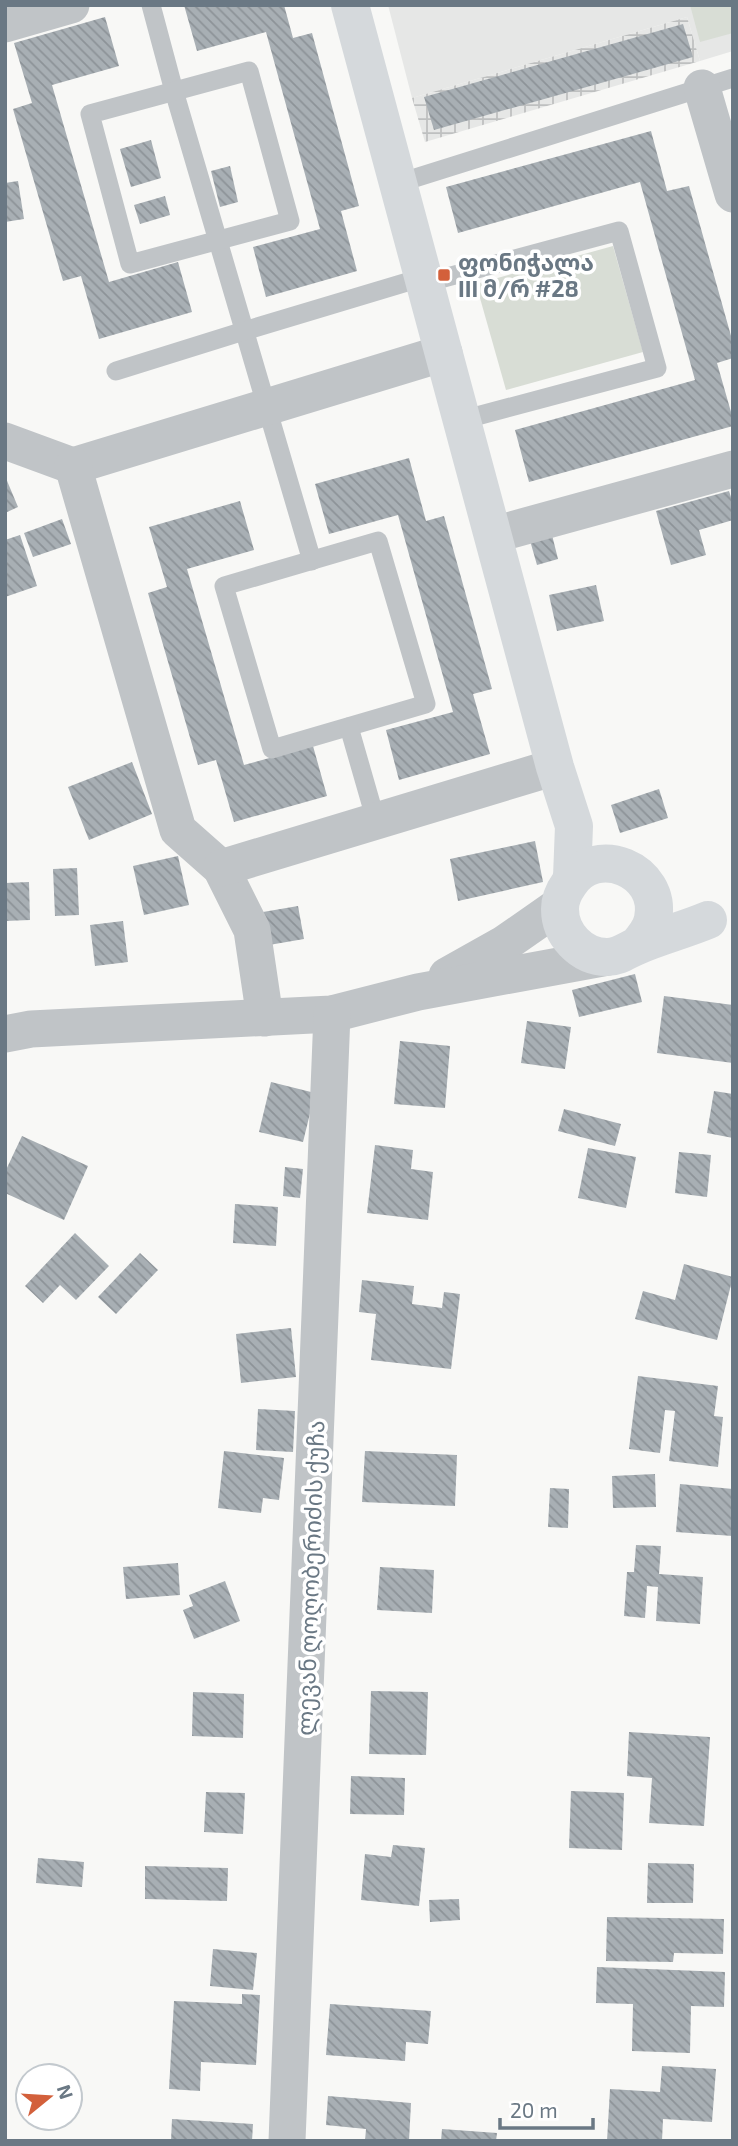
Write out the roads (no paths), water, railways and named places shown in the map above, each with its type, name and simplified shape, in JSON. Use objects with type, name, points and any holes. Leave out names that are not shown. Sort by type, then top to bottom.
[{"type":"street","points":[[5,24],[71,5]]},
{"type":"street","points":[[350,5],[555,767],[574,826],[566,891],[561,921],[578,947],[592,955],[622,951],[647,934],[653,919],[653,904],[649,889],[628,867],[599,863],[585,868],[566,891],[504,944],[418,992]]},
{"type":"street","points":[[717,83],[733,194]]},
{"type":"street","points":[[5,441],[73,466],[444,354]]},
{"type":"street","points":[[73,466],[178,830],[221,868],[252,930],[265,1018]]},
{"type":"street","points":[[493,535],[733,469]]},
{"type":"street","points":[[221,868],[555,767]]},
{"type":"street","points":[[555,767],[587,827],[614,863]]},
{"type":"street","points":[[649,889],[720,921]]},
{"type":"street","points":[[5,1034],[31,1029],[332,1014],[418,992],[622,951],[720,921]]},
{"type":"street","name":"ლევან ღოღობერიძის ქუჩა","points":[[287,2141],[332,1014]]},
{"type":"lane","points":[[151,5],[217,241],[312,561]]},
{"type":"lane","points":[[249,71],[290,221],[217,241],[130,264],[90,114],[249,71]]},
{"type":"lane","points":[[399,183],[717,83]]},
{"type":"lane","points":[[116,371],[244,331],[425,280],[619,231],[657,368],[462,419]]},
{"type":"lane","points":[[378,541],[426,704],[272,749],[224,586],[312,561],[378,541]]},
{"type":"lane","points":[[349,727],[376,821]]},
{"type":"place","name":"ფონიჭალა III მ/რ #28","points":[[444,275]]}]
